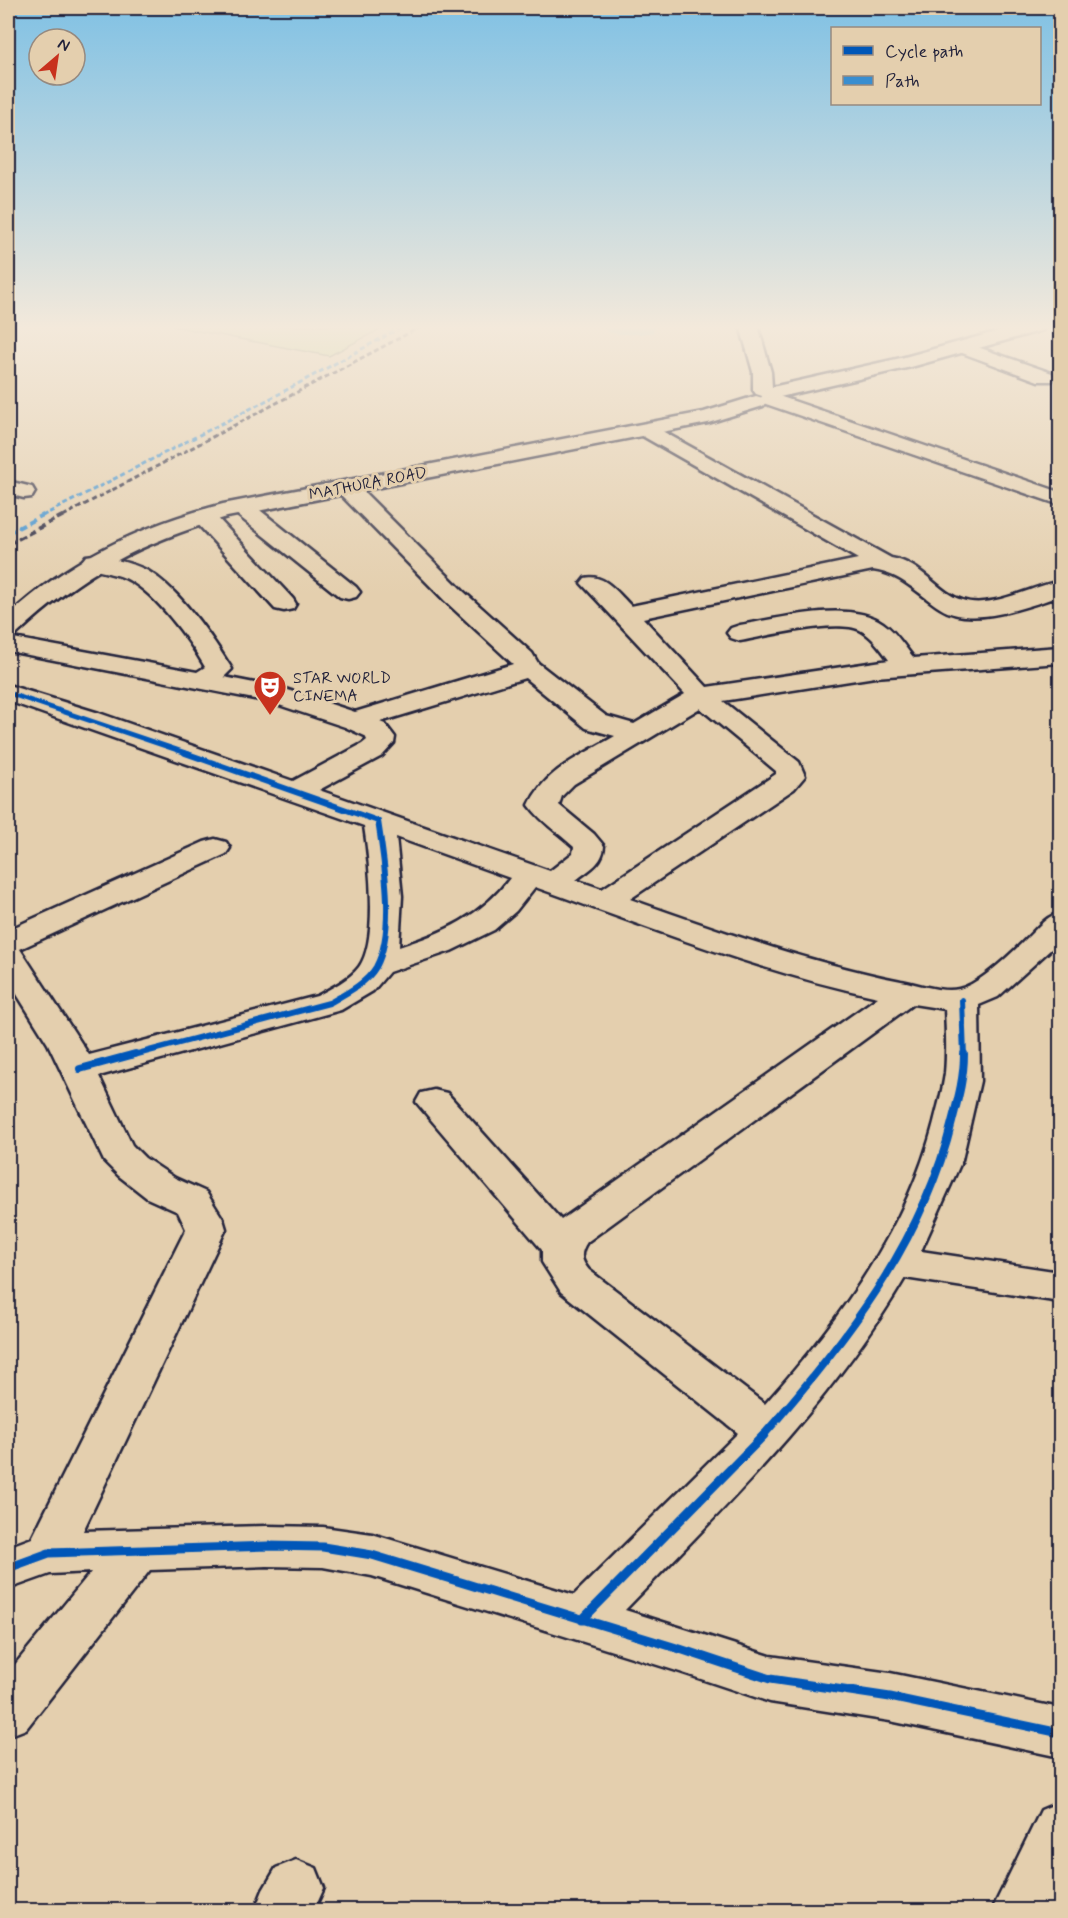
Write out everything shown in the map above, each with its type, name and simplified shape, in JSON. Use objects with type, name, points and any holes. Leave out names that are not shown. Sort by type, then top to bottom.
[{"type":"street","name":"MATHURA ROAD","points":[[8,628],[36,601],[94,561],[113,549],[166,528],[243,508],[347,488],[673,416]]},
{"type":"street","name":"MATHURA ROAD","points":[[8,604],[57,567],[106,539],[184,510],[530,448],[646,430],[711,416]]},
{"type":"street","points":[[818,416],[1060,499]]},
{"type":"street","points":[[646,430],[884,564],[903,570],[951,605],[967,610],[984,610],[1060,588]]},
{"type":"street","points":[[347,488],[454,596],[523,658],[527,667],[596,722],[638,734]]},
{"type":"street","points":[[243,508],[348,592]]},
{"type":"street","points":[[204,517],[284,604]]},
{"type":"street","points":[[94,561],[124,569],[148,581],[210,651],[219,669],[201,681]]},
{"type":"street","points":[[626,614],[873,563],[884,564]]},
{"type":"street","points":[[593,583],[626,614],[701,696],[789,768],[791,776],[606,901]]},
{"type":"street","points":[[740,633],[837,619],[855,620],[869,624],[879,632],[907,667]]},
{"type":"street","points":[[8,644],[276,695],[355,721],[375,730],[381,737],[380,743],[296,792]]},
{"type":"street","points":[[377,965],[451,939],[480,925],[541,878],[588,856],[589,846],[550,814],[544,805],[549,793],[564,778],[701,696],[875,669],[1060,655]]},
{"type":"street","points":[[355,721],[518,672],[527,667]]},
{"type":"street","points":[[8,693],[756,954],[837,978],[936,998],[962,1000],[986,990],[1037,947],[1060,923]]},
{"type":"street","points":[[80,1069],[330,1003],[355,989],[369,977],[384,948],[386,903],[383,849],[378,821]]},
{"type":"street","points":[[8,942],[215,848]]},
{"type":"street","points":[[8,955],[80,1069],[117,1152],[132,1167],[161,1188],[192,1202],[206,1230],[28,1561]]},
{"type":"street","points":[[768,1431],[574,1281],[561,1265],[562,1247],[573,1232],[907,992]]},
{"type":"street","points":[[582,1620],[768,1431],[846,1338],[895,1262],[927,1202],[946,1152],[962,1080],[962,1000]]},
{"type":"street","points":[[434,1102],[562,1247]]},
{"type":"street","points":[[895,1262],[1060,1287]]},
{"type":"street","points":[[28,1561],[137,1551],[267,1546],[333,1549],[372,1555],[680,1649],[770,1679],[890,1697],[1060,1733]]},
{"type":"street","points":[[8,1712],[137,1551]]},
{"type":"street","points":[[1020,1911],[1060,1830]]},
{"type":"railway","points":[[63,516],[253,416]]},
{"type":"railway","points":[[8,544],[66,514]]},
{"type":"marked path","points":[[8,533],[237,416]]},
{"type":"cycle path","points":[[8,693],[89,719],[378,821],[386,896],[385,936],[382,954],[376,967],[361,983],[329,1003],[80,1069]]},
{"type":"cycle path","points":[[582,1620],[758,1442],[815,1376],[867,1308],[910,1236],[943,1160],[962,1081],[964,1051],[962,1000]]},
{"type":"cycle path","points":[[8,1568],[49,1553],[267,1546],[323,1547],[372,1555],[680,1649],[770,1679],[890,1697],[1060,1733]]},
{"type":"place","name":"STAR WORLD CINEMA","points":[[270,716]]}]
